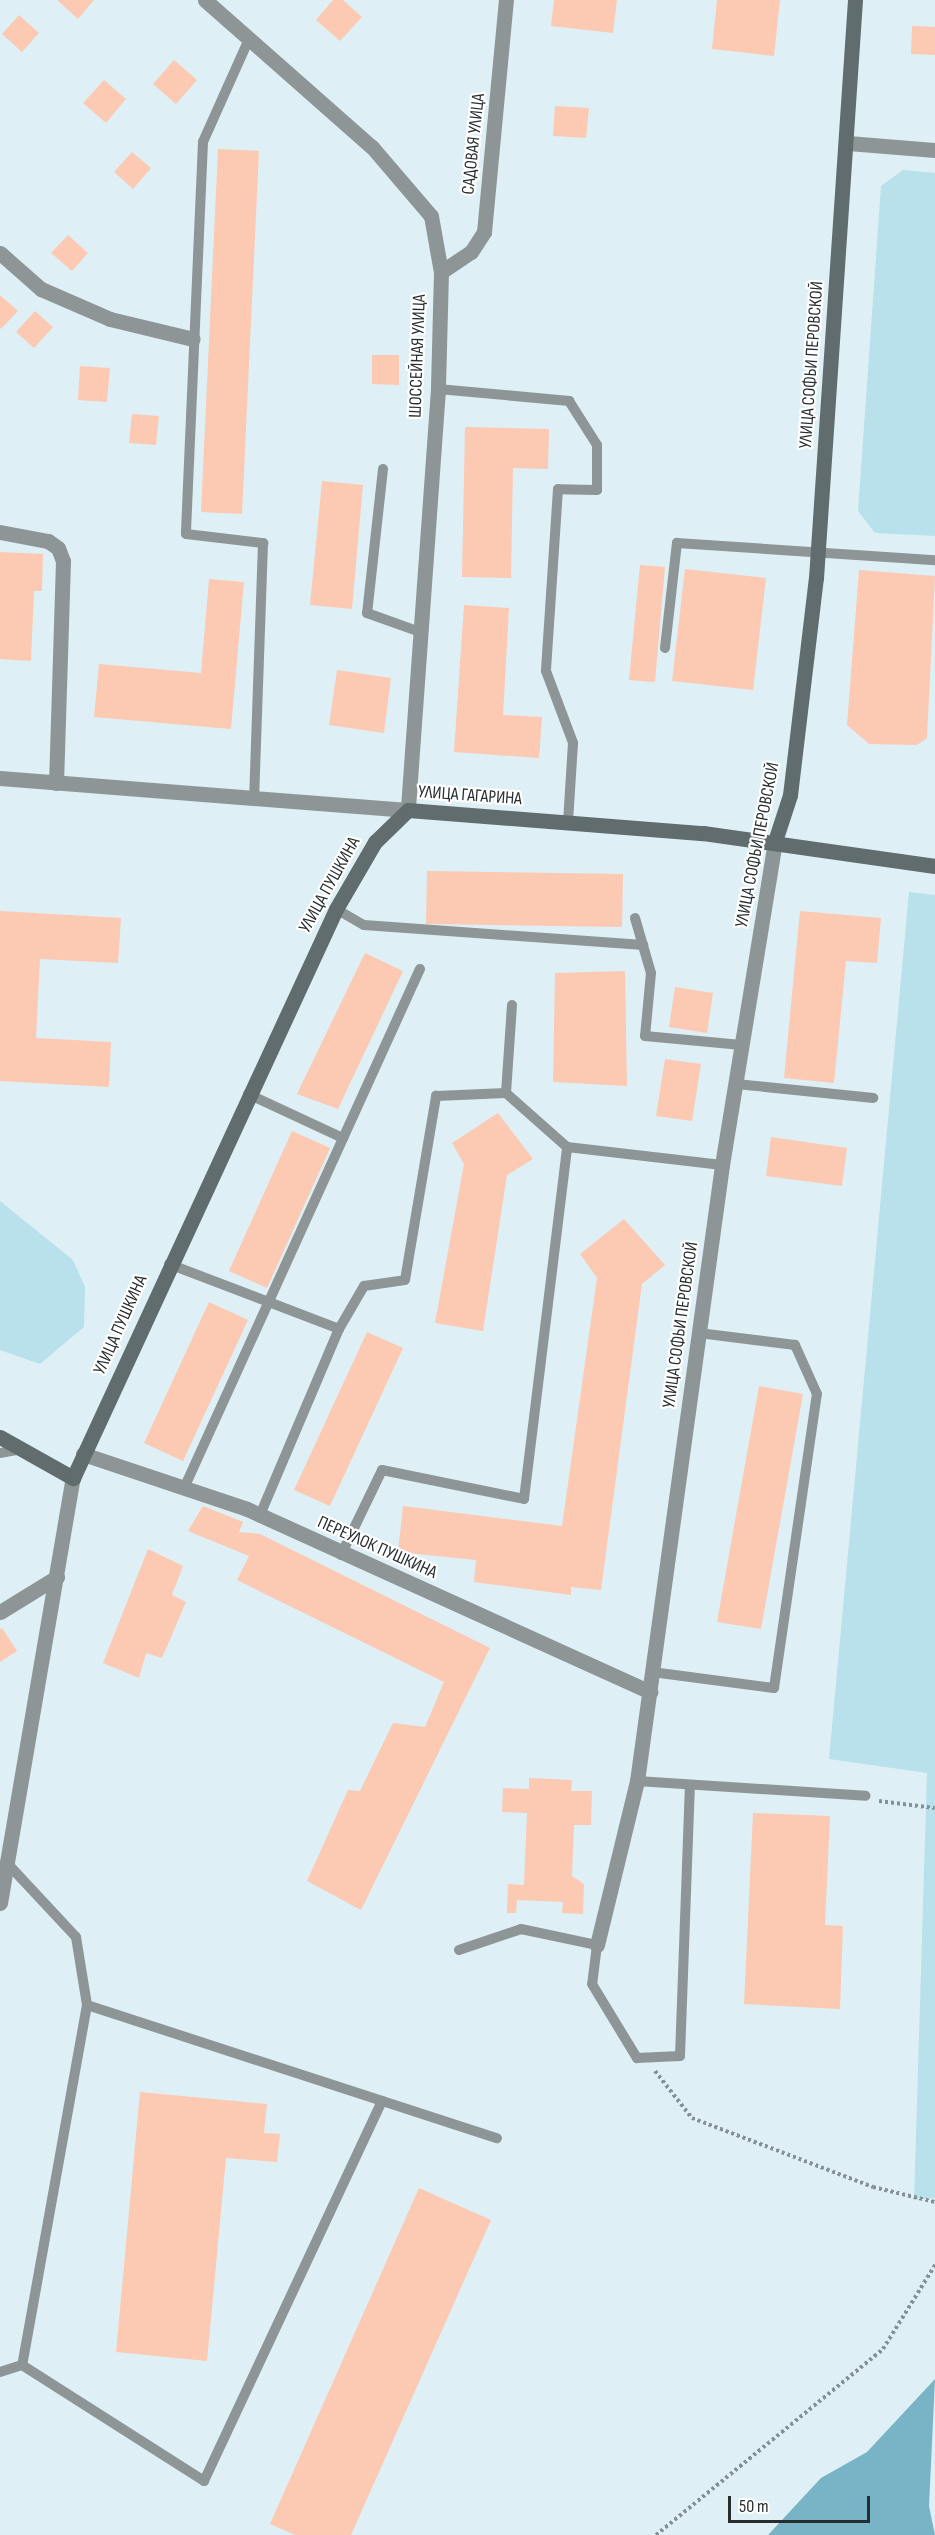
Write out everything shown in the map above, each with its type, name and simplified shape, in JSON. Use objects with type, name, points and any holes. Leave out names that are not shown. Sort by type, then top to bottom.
[{"type":"main road","name":"УЛИЦА СОФЬИ ПЕРОВСКОЙ","points":[[775,842],[790,795],[818,549],[848,143],[855,0]]},
{"type":"main road","name":"УЛИЦА ГАГАРИНА","points":[[408,810],[775,842],[935,866]]},
{"type":"main road","name":"УЛИЦА ПУШКИНА","points":[[73,1478],[248,1094],[336,909],[375,842],[408,810]]},
{"type":"main road","points":[[0,1437],[73,1478]]},
{"type":"street","name":"ШОССЕЙНАЯ УЛИЦА","points":[[205,0],[372,147],[430,216],[441,272],[438,389],[408,810]]},
{"type":"street","name":"САДОВАЯ УЛИЦА","points":[[441,272],[471,252],[484,232],[506,0]]},
{"type":"street","points":[[848,143],[935,150]]},
{"type":"street","points":[[0,253],[41,289],[110,319],[193,339]]},
{"type":"street","points":[[0,532],[48,541],[63,561],[56,783]]},
{"type":"street","name":"УЛИЦА ГАГАРИНА","points":[[0,778],[408,810]]},
{"type":"street","name":"УЛИЦА СОФЬИ ПЕРОВСКОЙ","points":[[597,1945],[637,1780],[722,1165],[775,842]]},
{"type":"street","name":"ПЕРЕУЛОК ПУШКИНА","points":[[83,1454],[186,1486],[260,1515],[341,1555],[650,1692]]},
{"type":"street","name":"УЛИЦА ПУШКИНА","points":[[0,1903],[3,1865],[57,1577],[73,1478]]},
{"type":"street","points":[[0,1612],[57,1577]]},
{"type":"lane","points":[[249,39],[204,142],[193,339],[186,534],[263,543],[254,798]]},
{"type":"lane","points":[[438,389],[569,400],[597,445],[597,490],[558,489],[546,671],[573,743],[568,823]]},
{"type":"lane","points":[[383,469],[368,613],[420,632]]},
{"type":"lane","points":[[665,648],[677,543],[818,549],[935,560]]},
{"type":"lane","points":[[336,909],[364,925],[643,945]]},
{"type":"lane","points":[[635,918],[651,973],[645,1036],[742,1045]]},
{"type":"lane","points":[[186,1486],[420,969]]},
{"type":"lane","points":[[506,1093],[512,1005]]},
{"type":"lane","points":[[736,1084],[873,1098]]},
{"type":"lane","points":[[260,1515],[339,1329],[364,1286],[405,1280],[436,1096],[506,1093],[567,1147],[722,1165]]},
{"type":"lane","points":[[248,1094],[344,1138]]},
{"type":"lane","points":[[341,1555],[382,1470],[524,1499],[567,1147]]},
{"type":"lane","points":[[170,1264],[267,1305],[339,1329]]},
{"type":"lane","points":[[652,1672],[774,1688],[817,1394],[795,1345],[699,1333]]},
{"type":"lane","points":[[0,1453],[22,1449]]},
{"type":"lane","points":[[637,1780],[690,1786],[869,1798]]},
{"type":"lane","points":[[459,1950],[521,1929],[597,1945],[592,1984],[637,2058],[680,2056],[690,1786]]},
{"type":"lane","points":[[3,1865],[76,1937],[87,2005],[22,2365]]},
{"type":"lane","points":[[87,2005],[496,2138]]},
{"type":"lane","points":[[22,2365],[204,2481],[382,2102]]},
{"type":"lane","points":[[0,2372],[22,2365]]},
{"type":"path","points":[[869,1798],[935,1808]]},
{"type":"path","points":[[645,2058],[692,2118],[873,2187],[935,2202]]},
{"type":"path","points":[[656,2535],[883,2349],[935,2265]]},
{"type":"shaded area","points":[[903,170],[935,173],[935,536],[875,533],[858,511],[881,186]]},
{"type":"shaded area","points":[[909,892],[935,895],[935,2198],[914,2200],[927,1773],[829,1759]]},
{"type":"shaded area","points":[[0,1201],[73,1260],[85,1287],[84,1327],[40,1364],[0,1350]]},
{"type":"shaded area","points":[[935,2379],[929,2506],[935,2535],[768,2535],[821,2478],[867,2452]]},
{"type":"building","points":[[57,0],[94,0],[78,19]]},
{"type":"building","points":[[333,0],[343,0],[362,17],[340,41],[316,20]]},
{"type":"building","points":[[554,0],[617,0],[613,33],[551,26]]},
{"type":"building","points":[[717,0],[780,0],[774,56],[712,49]]},
{"type":"building","points":[[19,15],[39,33],[22,52],[2,34]]},
{"type":"building","points":[[912,26],[935,27],[935,55],[911,54]]},
{"type":"building","points":[[174,60],[197,80],[176,104],[153,84]]},
{"type":"building","points":[[104,80],[126,99],[106,123],[83,103]]},
{"type":"building","points":[[555,106],[589,108],[586,138],[553,136]]},
{"type":"building","points":[[218,149],[259,151],[242,514],[201,512]]},
{"type":"building","points":[[132,152],[151,168],[133,189],[114,172]]},
{"type":"building","points":[[68,235],[88,253],[72,271],[51,253]]},
{"type":"building","points":[[0,295],[18,311],[1,329],[0,328]]},
{"type":"building","points":[[35,311],[53,327],[34,348],[16,332]]},
{"type":"building","points":[[372,355],[399,355],[399,385],[372,384]]},
{"type":"building","points":[[80,366],[110,368],[107,402],[78,400]]},
{"type":"building","points":[[132,414],[159,416],[156,445],[129,443]]},
{"type":"building","points":[[465,427],[549,429],[548,469],[513,468],[511,578],[462,577]]},
{"type":"building","points":[[322,481],[363,485],[352,609],[310,605]]},
{"type":"building","points":[[0,552],[43,554],[42,591],[34,591],[31,661],[0,659]]},
{"type":"building","points":[[640,565],[665,567],[655,682],[629,680]]},
{"type":"building","points":[[685,569],[766,578],[753,690],[672,681]]},
{"type":"building","points":[[859,570],[935,576],[927,738],[917,745],[869,744],[847,725]]},
{"type":"building","points":[[209,579],[244,582],[231,729],[94,717],[99,664],[201,673]]},
{"type":"building","points":[[464,605],[509,608],[503,715],[542,717],[539,758],[454,752]]},
{"type":"building","points":[[337,670],[391,678],[384,733],[329,725]]},
{"type":"building","points":[[427,871],[623,874],[622,927],[426,924]]},
{"type":"building","points":[[0,911],[121,918],[118,963],[40,959],[36,1038],[111,1042],[109,1087],[0,1081]]},
{"type":"building","points":[[800,911],[881,918],[877,963],[846,961],[834,1083],[784,1078]]},
{"type":"building","points":[[365,953],[403,971],[338,1109],[297,1094]]},
{"type":"building","points":[[625,971],[627,1086],[553,1082],[555,973]]},
{"type":"building","points":[[675,987],[713,993],[707,1033],[669,1027]]},
{"type":"building","points":[[665,1059],[701,1064],[692,1121],[656,1116]]},
{"type":"building","points":[[498,1113],[533,1159],[507,1175],[483,1331],[435,1323],[464,1164],[452,1143]]},
{"type":"building","points":[[292,1131],[330,1148],[267,1288],[229,1271]]},
{"type":"building","points":[[771,1137],[847,1148],[842,1186],[766,1176]]},
{"type":"building","points":[[624,1219],[665,1265],[642,1284],[601,1590],[571,1587],[571,1595],[474,1582],[476,1560],[398,1552],[403,1506],[562,1526],[597,1278],[580,1254]]},
{"type":"building","points":[[209,1302],[248,1320],[183,1461],[144,1443]]},
{"type":"building","points":[[367,1332],[403,1348],[330,1506],[294,1490]]},
{"type":"building","points":[[759,1386],[803,1394],[761,1629],[717,1622]]},
{"type":"building","points":[[203,1506],[243,1522],[239,1532],[260,1534],[490,1648],[361,1910],[307,1881],[348,1790],[360,1791],[393,1723],[425,1727],[444,1682],[237,1580],[249,1556],[188,1531]]},
{"type":"building","points":[[148,1549],[183,1566],[172,1595],[186,1602],[162,1658],[146,1653],[139,1678],[103,1663]]},
{"type":"building","points":[[2,1628],[17,1651],[0,1662],[0,1629]]},
{"type":"building","points":[[529,1778],[572,1780],[571,1791],[592,1791],[591,1825],[574,1825],[572,1876],[584,1884],[583,1914],[562,1913],[563,1902],[517,1900],[516,1913],[507,1913],[508,1884],[524,1885],[527,1813],[502,1812],[503,1788],[529,1789]]},
{"type":"building","points":[[753,1813],[830,1816],[825,1925],[843,1926],[840,2009],[744,2004]]},
{"type":"building","points":[[140,2092],[267,2104],[264,2133],[280,2134],[277,2162],[226,2158],[207,2361],[116,2352]]},
{"type":"building","points":[[419,2188],[491,2220],[351,2535],[295,2535],[270,2524]]}]
